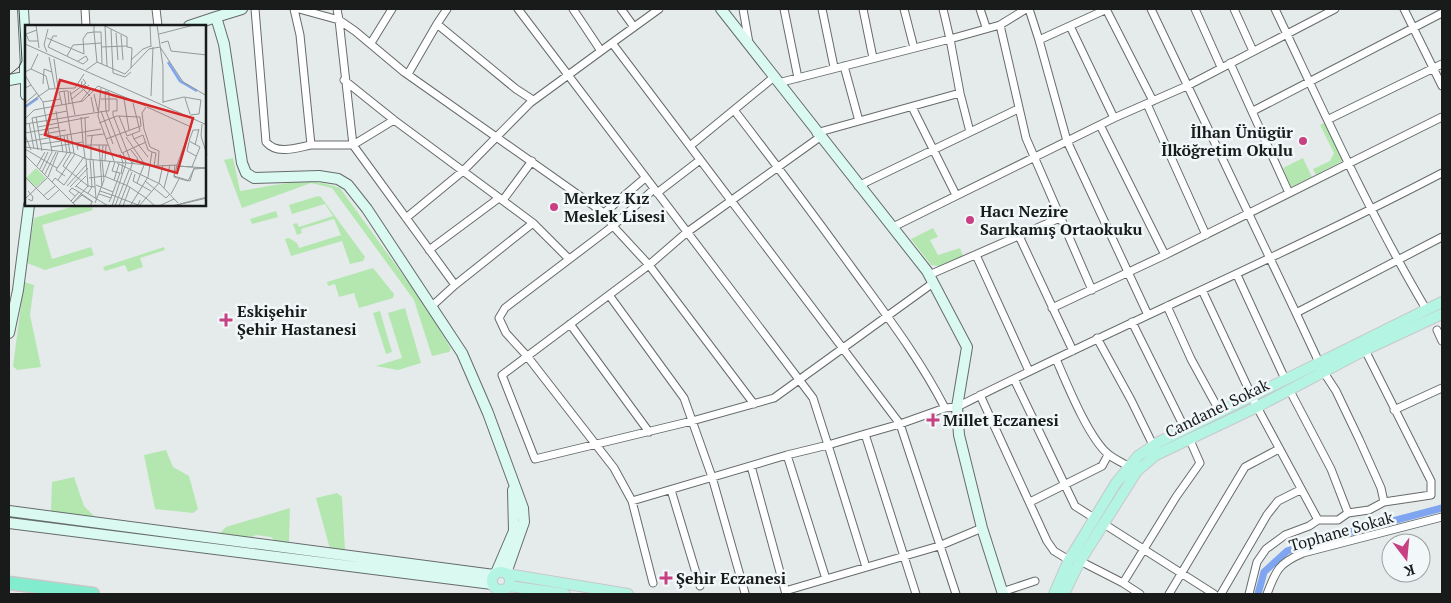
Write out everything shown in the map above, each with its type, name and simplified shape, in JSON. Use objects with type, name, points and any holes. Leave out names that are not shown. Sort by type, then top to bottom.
[{"type":"highway","points":[[9,583],[93,594]]},
{"type":"main road","points":[[1054,594],[1069,560],[1128,466],[1152,445],[1187,433],[1220,412],[1252,396],[1287,384],[1442,302]]},
{"type":"main road","points":[[1321,367],[1365,350],[1442,314]]},
{"type":"main road","name":"Candanel Sokak","points":[[1064,594],[1080,561],[1136,472],[1187,433],[1256,407],[1287,384]]},
{"type":"main road","points":[[500,583],[566,594]]},
{"type":"main road","points":[[500,583],[628,594]]},
{"type":"street","points":[[23,9],[25,51]]},
{"type":"street","points":[[85,9],[86,25]]},
{"type":"street","points":[[156,9],[158,25]]},
{"type":"street","points":[[191,25],[220,14],[242,9]]},
{"type":"street","points":[[254,9],[266,142],[271,148],[281,150],[311,145],[353,145],[394,120]]},
{"type":"street","points":[[294,9],[300,35],[311,145]]},
{"type":"street","points":[[299,9],[339,20],[408,74],[604,213],[613,226],[649,265],[754,404]]},
{"type":"street","points":[[337,9],[353,145],[455,285]]},
{"type":"street","points":[[371,44],[392,9]]},
{"type":"street","points":[[408,74],[447,9]]},
{"type":"street","points":[[518,9],[813,398],[866,567]]},
{"type":"street","points":[[573,9],[601,51]]},
{"type":"street","points":[[621,9],[634,27]]},
{"type":"street","points":[[406,218],[463,171],[533,100],[659,9]]},
{"type":"street","points":[[721,9],[858,186],[893,227],[931,279],[968,348],[957,407],[959,435],[982,528],[1003,593],[1035,581]]},
{"type":"street","points":[[743,9],[749,45]]},
{"type":"street","points":[[784,9],[798,78]]},
{"type":"street","points":[[822,9],[834,67]]},
{"type":"street","points":[[863,9],[873,58]]},
{"type":"street","points":[[904,9],[914,48]]},
{"type":"street","points":[[943,9],[970,132]]},
{"type":"street","points":[[980,9],[986,28]]},
{"type":"street","points":[[690,146],[734,110],[776,80],[798,78],[986,28],[1000,24],[1028,9],[1039,40],[1067,141],[1148,315]]},
{"type":"street","points":[[1039,40],[1106,9],[1150,102],[1206,235]]},
{"type":"street","points":[[1151,9],[1250,212],[1321,367],[1336,392],[1359,439],[1381,488],[1384,502]]},
{"type":"street","points":[[1195,9],[1221,67]]},
{"type":"street","points":[[1234,9],[1253,51]]},
{"type":"street","points":[[1275,9],[1371,209],[1398,262],[1426,309]]},
{"type":"street","points":[[893,227],[1114,118],[1189,85],[1335,9]]},
{"type":"street","points":[[1404,9],[1442,86]]},
{"type":"street","points":[[1253,111],[1442,13]]},
{"type":"street","points":[[220,14],[242,163],[246,172],[254,178],[319,176],[338,179],[348,185],[367,209],[462,353],[506,462],[513,486],[514,531],[500,583]]},
{"type":"street","points":[[437,24],[516,89],[533,100]]},
{"type":"street","points":[[1000,24],[1018,109],[1034,158],[1062,217],[1092,290]]},
{"type":"street","points":[[1070,26],[1114,118]]},
{"type":"street","points":[[612,43],[900,424],[956,594]]},
{"type":"street","points":[[1230,63],[1289,193]]},
{"type":"street","points":[[1329,119],[1442,64]]},
{"type":"street","points":[[844,66],[858,121]]},
{"type":"street","points":[[9,80],[25,72]]},
{"type":"street","points":[[344,80],[394,120],[533,223],[569,259]]},
{"type":"street","points":[[960,93],[858,121],[818,135],[779,168],[686,233],[649,265],[502,375],[535,459],[649,432],[774,398],[887,317],[931,279],[976,255],[1062,217]]},
{"type":"street","points":[[912,107],[956,195]]},
{"type":"street","points":[[858,186],[1018,109]]},
{"type":"street","points":[[734,110],[779,168],[929,376],[946,408]]},
{"type":"street","points":[[1052,308],[1206,235],[1442,117]]},
{"type":"street","points":[[1100,125],[1165,255]]},
{"type":"street","points":[[653,583],[632,501],[614,468],[527,356],[506,333],[499,318],[505,308],[656,191],[700,160]]},
{"type":"street","points":[[429,250],[501,199],[532,162]]},
{"type":"street","points":[[632,501],[900,424],[946,408],[957,407],[1097,338],[1237,274],[1442,173]]},
{"type":"street","points":[[604,213],[645,178]]},
{"type":"street","points":[[9,333],[18,290],[29,206]]},
{"type":"street","points":[[432,306],[455,285],[533,223]]},
{"type":"street","points":[[1019,236],[1073,351]]},
{"type":"street","points":[[1296,313],[1398,262],[1442,237]]},
{"type":"street","points":[[976,255],[1029,371]]},
{"type":"street","points":[[1237,274],[1287,384],[1331,470],[1348,513]]},
{"type":"street","points":[[1202,290],[1256,407],[1318,520]]},
{"type":"street","points":[[609,295],[684,398],[712,477],[745,593]]},
{"type":"street","points":[[1167,306],[1191,360],[1220,412]]},
{"type":"street","points":[[1123,583],[1176,497],[1200,463],[1132,322]]},
{"type":"street","points":[[570,324],[649,432]]},
{"type":"street","points":[[1437,330],[1442,341]]},
{"type":"street","points":[[1097,338],[1152,445]]},
{"type":"street","points":[[1249,594],[1257,562],[1266,549],[1285,535],[1309,526],[1318,520],[1338,520],[1348,513],[1370,510],[1384,502],[1431,495],[1431,482],[1365,350]]},
{"type":"street","points":[[1056,359],[1070,391],[1098,444],[1108,455],[1128,466]]},
{"type":"street","points":[[1014,379],[1075,506],[1094,518]]},
{"type":"street","points":[[1394,410],[1442,388]]},
{"type":"street","points":[[980,395],[1047,541],[1054,550],[1069,560]]},
{"type":"street","points":[[865,434],[916,594]]},
{"type":"street","points":[[1169,594],[1183,574],[1210,522],[1245,466],[1279,449]]},
{"type":"street","points":[[787,455],[826,579]]},
{"type":"street","points":[[1030,502],[1102,466],[1108,455]]},
{"type":"street","points":[[751,466],[786,593],[826,579],[940,546],[982,528]]},
{"type":"street","points":[[671,490],[700,586]]},
{"type":"street","points":[[1221,594],[1267,515],[1278,501],[1300,490]]},
{"type":"street","points":[[9,511],[500,583]]},
{"type":"street","name":"Tophane Sokak","points":[[1267,594],[1276,569],[1289,559],[1303,553],[1442,517]]},
{"type":"street","points":[[9,523],[500,583]]},
{"type":"street","points":[[1104,524],[1214,594]]},
{"type":"street","points":[[1080,561],[1140,594]]},
{"type":"green space","points":[[1326,122],[1344,160],[1316,175],[1313,169],[1330,161],[1334,153],[1320,125]]},
{"type":"green space","points":[[233,158],[240,191],[278,184],[303,182],[316,182],[340,188],[429,311],[451,349],[449,352],[432,356],[414,300],[332,188],[311,183],[242,208],[224,160]]},
{"type":"green space","points":[[1303,158],[1312,177],[1291,187],[1283,168]]},
{"type":"green space","points":[[318,196],[321,197],[365,257],[363,261],[350,264],[342,241],[291,256],[285,239],[289,238],[297,243],[299,248],[341,235],[334,219],[301,229],[302,233],[297,235],[293,224],[297,223],[299,227],[333,216],[325,204],[292,214],[289,205]]},
{"type":"green space","points":[[75,206],[91,206],[93,210],[42,225],[52,259],[91,247],[94,255],[45,270],[27,263],[34,218]]},
{"type":"green space","points":[[276,211],[278,217],[252,224],[250,219]]},
{"type":"green space","points":[[933,228],[938,237],[930,240],[938,255],[960,248],[963,256],[939,266],[931,265],[911,239]]},
{"type":"green space","points":[[164,247],[165,250],[140,258],[143,267],[128,272],[125,265],[105,271],[103,267]]},
{"type":"green space","points":[[373,268],[394,294],[393,298],[359,308],[354,293],[339,297],[335,284],[328,286],[327,282]]},
{"type":"green space","points":[[24,282],[34,285],[30,315],[41,367],[17,370],[13,366]]},
{"type":"green space","points":[[405,308],[421,363],[398,370],[376,366],[402,358],[388,313]]},
{"type":"green space","points":[[380,311],[392,352],[386,354],[373,313]]},
{"type":"green space","points":[[166,450],[173,467],[189,476],[198,509],[193,513],[155,509],[144,455]]},
{"type":"green space","points":[[74,477],[84,506],[96,518],[51,511],[52,482]]},
{"type":"green space","points":[[337,493],[342,497],[345,550],[330,549],[316,498]]},
{"type":"green space","points":[[290,508],[289,542],[275,541],[271,537],[256,535],[252,537],[220,533],[226,527]]},
{"type":"waterway","points":[[1258,594],[1264,572],[1287,551],[1312,542],[1442,508]]},
{"type":"tram line","points":[[9,75],[19,67],[22,61],[19,9]]},
{"type":"place","name":"İlhan Ünügür İlköğretim Okulu","points":[[1303,141]]},
{"type":"place","name":"Merkez Kız Meslek Lisesi","points":[[554,207]]},
{"type":"place","name":"Hacı Nezire Sarıkamış Ortaokuku","points":[[970,220]]},
{"type":"place","name":"Eskişehir Şehir Hastanesi","points":[[226,320]]},
{"type":"place","name":"Millet Eczanesi","points":[[933,420]]},
{"type":"place","name":"Şehir Eczanesi","points":[[666,578]]}]
